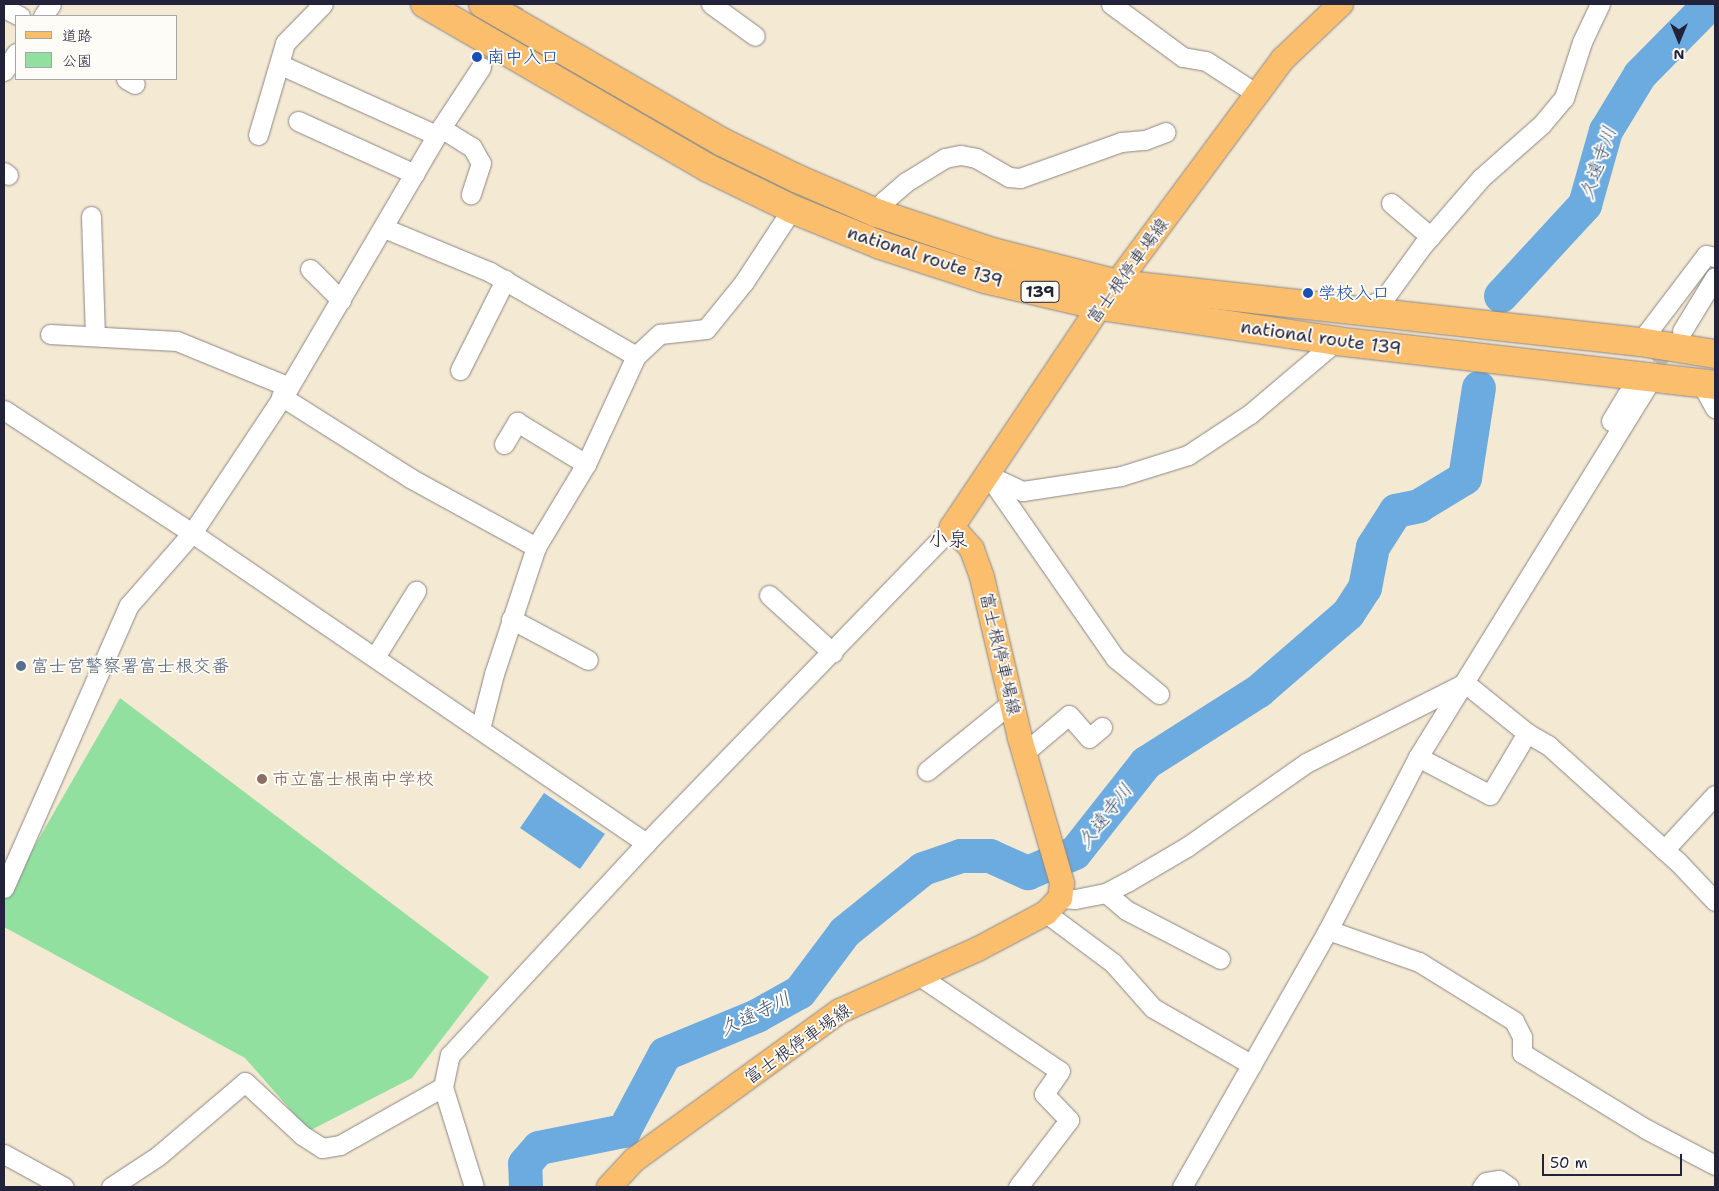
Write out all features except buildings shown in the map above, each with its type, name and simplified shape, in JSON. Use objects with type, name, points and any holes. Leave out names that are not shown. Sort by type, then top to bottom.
[{"type":"highway","name":"national route 139","points":[[425,4],[619,119],[708,168],[792,209],[880,245],[966,272],[1100,306],[1336,341],[1708,384]]},
{"type":"highway","name":"national route 139","points":[[482,4],[722,142],[877,213],[993,252],[1118,284],[1352,312],[1640,342],[1715,354]]},
{"type":"main road","name":"富士根停車場線","points":[[609,1187],[634,1160],[840,1011],[978,949],[1056,898],[1046,818],[1025,752],[982,577],[972,549],[952,527],[1100,306],[1283,59],[1341,4]]},
{"type":"street","points":[[44,15],[51,4]]},
{"type":"street","points":[[258,135],[281,65],[285,43],[323,4]]},
{"type":"street","points":[[711,4],[755,36]]},
{"type":"street","points":[[1111,4],[1183,57],[1206,61],[1257,94]]},
{"type":"street","points":[[1352,312],[1383,300],[1430,238],[1481,178],[1542,124],[1564,98],[1582,42],[1600,4]]},
{"type":"street","points":[[4,8],[18,15]]},
{"type":"street","points":[[4,71],[15,55]]},
{"type":"street","points":[[281,65],[472,146],[481,163],[471,194]]},
{"type":"street","points":[[4,888],[129,605],[192,533],[285,391],[384,228],[438,131],[481,68]]},
{"type":"street","points":[[298,121],[415,174]]},
{"type":"street","points":[[877,213],[884,201],[906,182],[945,158],[962,155],[976,158],[1009,177],[1020,178],[1121,142],[1145,140],[1166,132]]},
{"type":"street","points":[[1391,203],[1430,238]]},
{"type":"street","points":[[480,729],[511,620],[536,547],[586,464],[636,356],[660,334],[706,329],[744,282],[792,209]]},
{"type":"street","points":[[91,216],[95,336]]},
{"type":"street","points":[[384,228],[505,280],[636,356]]},
{"type":"street","points":[[1640,342],[1706,255],[1715,257]]},
{"type":"street","points":[[310,269],[341,300]]},
{"type":"street","points":[[1682,331],[1715,277]]},
{"type":"street","points":[[460,370],[505,280]]},
{"type":"street","points":[[50,334],[177,340],[285,391],[410,478],[536,547]]},
{"type":"street","points":[[988,475],[1023,491],[1121,476],[1188,455],[1250,414],[1336,341]]},
{"type":"street","points":[[1182,1187],[1328,930],[1418,757],[1653,377]]},
{"type":"street","points":[[1708,384],[1715,408]]},
{"type":"street","points":[[1580,494],[1576,478],[1627,394]]},
{"type":"street","points":[[4,410],[192,533],[646,843]]},
{"type":"street","points":[[504,444],[517,422],[586,464]]},
{"type":"street","points":[[988,475],[1115,658],[1159,694]]},
{"type":"street","points":[[474,1187],[442,1088],[450,1055],[646,843],[833,653],[952,527]]},
{"type":"street","points":[[375,658],[416,590]]},
{"type":"street","points":[[769,595],[833,653]]},
{"type":"street","points":[[511,620],[588,660]]},
{"type":"street","points":[[1464,683],[1527,734],[1548,745],[1664,850],[1715,901]]},
{"type":"street","points":[[1056,898],[1075,899],[1106,892],[1188,846],[1306,763],[1464,683]]},
{"type":"street","points":[[927,771],[1012,702]]},
{"type":"street","points":[[1025,752],[1069,715],[1089,738],[1102,727]]},
{"type":"street","points":[[1418,757],[1490,795],[1527,734]]},
{"type":"street","points":[[1664,850],[1715,795]]},
{"type":"street","points":[[1106,892],[1126,910],[1220,959]]},
{"type":"street","points":[[1056,898],[1153,1008],[1252,1065]]},
{"type":"street","points":[[1328,930],[1418,962],[1514,1021],[1522,1037],[1522,1053],[1583,1092],[1715,1165]]},
{"type":"street","points":[[918,975],[1060,1071],[1044,1094],[1069,1120],[1018,1187]]},
{"type":"street","points":[[111,1187],[158,1156],[245,1082],[302,1135],[322,1148],[340,1145],[442,1088]]},
{"type":"street","points":[[4,1154],[64,1187]]},
{"type":"street","points":[[1482,1187],[1486,1182],[1499,1180],[1509,1187]]},
{"type":"green space","points":[[120,698],[489,977],[412,1078],[309,1131],[245,1058],[4,927],[4,899]]},
{"type":"water","points":[[544,793],[605,834],[580,869],[520,828]]},
{"type":"waterway","name":"久遠寺川","points":[[1501,296],[1585,205],[1606,131],[1640,75],[1710,4]]},
{"type":"waterway","name":"久遠寺川","points":[[526,1187],[525,1164],[539,1148],[624,1131],[665,1054],[757,1016],[800,992],[845,932],[923,869],[961,856],[990,856],[1028,873],[1075,853],[1146,763],[1259,691],[1348,614],[1365,588],[1373,547],[1396,511],[1419,506],[1465,478],[1479,388]]},
{"type":"tunnel","points":[[481,67],[515,4]]},
{"type":"tunnel","points":[[1637,383],[1675,339]]},
{"type":"place","name":"南中入口","points":[[477,57]]},
{"type":"place","name":"学校入口","points":[[1308,293]]},
{"type":"place","name":"富士宮警察署富士根交番","points":[[21,666]]},
{"type":"place","name":"市立富士根南中学校","points":[[262,779]]},
{"type":"district","name":"小泉","points":[[948,539]]}]
